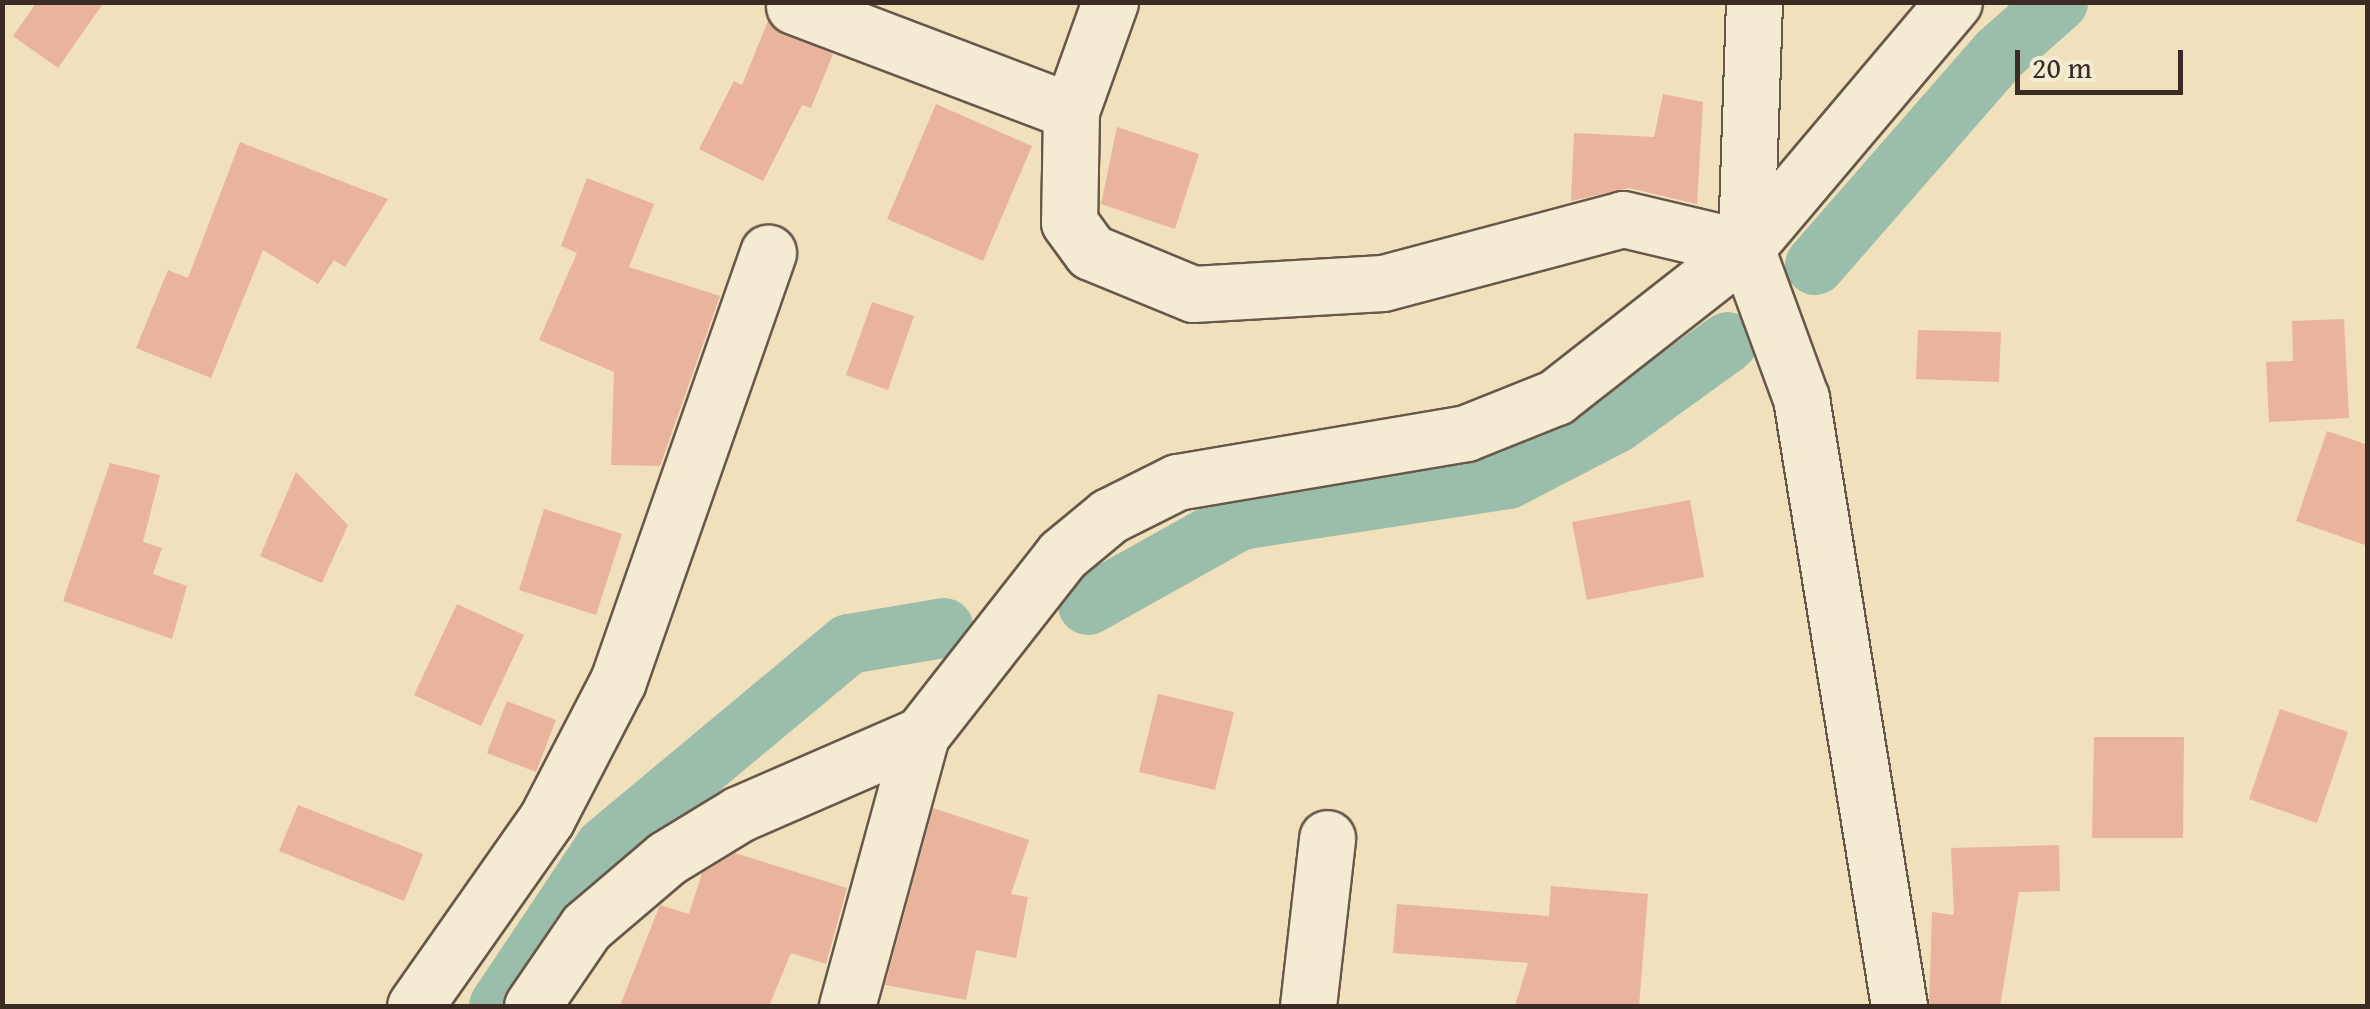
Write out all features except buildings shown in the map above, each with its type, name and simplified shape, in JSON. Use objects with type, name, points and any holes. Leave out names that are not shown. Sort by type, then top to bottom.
[{"type":"street","points":[[1110,2],[1071,111],[1069,222],[1091,252],[1193,294],[1383,283],[1623,219],[1746,248]]},
{"type":"street","points":[[1754,2],[1746,248],[1801,398],[1899,1006]]},
{"type":"street","points":[[847,1006],[921,735],[1062,555],[1109,516],[1177,482],[1466,432],[1556,397],[1746,248],[1954,2]]},
{"type":"street","points":[[794,6],[1071,111]]},
{"type":"street","points":[[416,1006],[547,818],[618,681],[768,254]]},
{"type":"street","points":[[532,1006],[586,927],[667,858],[739,814],[921,735]]},
{"type":"street","points":[[1308,1006],[1327,838]]},
{"type":"waterway","points":[[1815,265],[1999,54],[2058,2]]},
{"type":"waterway","points":[[1088,605],[1240,520],[1508,479],[1616,423],[1728,342]]},
{"type":"waterway","points":[[499,1006],[605,847],[849,644],[944,628]]}]
